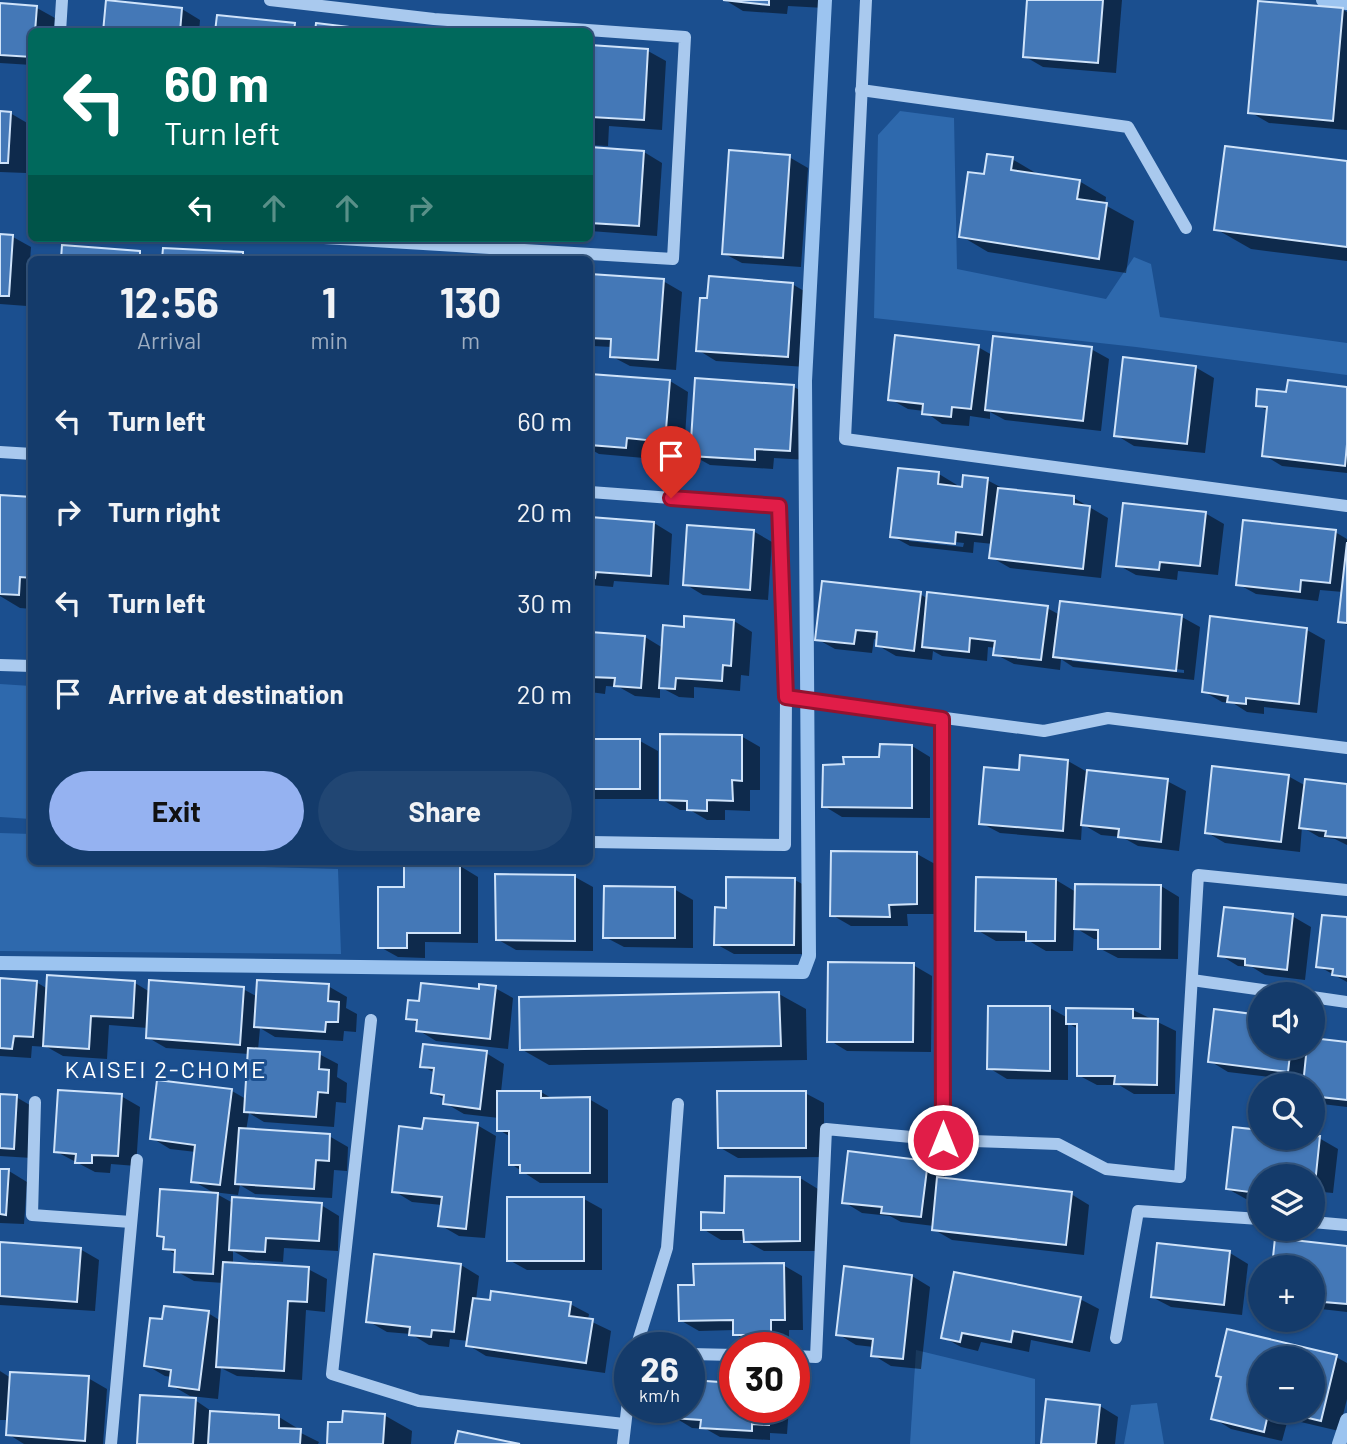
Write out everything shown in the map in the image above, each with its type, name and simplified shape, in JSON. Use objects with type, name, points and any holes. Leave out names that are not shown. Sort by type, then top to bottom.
[{"type":"street","points":[[60,28],[62,0]]},
{"type":"street","points":[[270,0],[433,25],[496,28]]},
{"type":"street","points":[[866,0],[845,439],[1347,506]]},
{"type":"street","points":[[429,242],[673,259],[685,37],[593,33]]},
{"type":"street","points":[[861,90],[1128,127],[1186,228]]},
{"type":"street","points":[[0,452],[28,454]]},
{"type":"street","points":[[593,492],[779,506],[791,698],[785,845],[593,842]]},
{"type":"street","points":[[0,665],[28,666]]},
{"type":"street","points":[[791,698],[1044,731],[1108,719],[1347,748]]},
{"type":"street","points":[[942,719],[943,1140]]},
{"type":"street","points":[[810,1357],[816,1357],[826,1129],[943,1140],[1058,1144],[1106,1169],[1181,1177],[1198,875],[1347,890]]},
{"type":"street","points":[[1192,980],[1248,988]]},
{"type":"street","points":[[1325,999],[1347,1002]]},
{"type":"street","points":[[370,1020],[332,1374],[419,1401],[624,1424],[624,1444]]},
{"type":"street","points":[[36,1102],[32,1215],[131,1222]]},
{"type":"street","points":[[641,1332],[667,1248],[678,1104]]},
{"type":"street","points":[[111,1444],[137,1160]]},
{"type":"street","points":[[1116,1338],[1138,1211],[1248,1218]]},
{"type":"street","points":[[1325,1223],[1347,1224]]},
{"type":"shaded area","points":[[900,111],[954,118],[957,269],[1106,299],[1134,257],[1151,264],[1160,317],[1347,343],[1347,375],[1136,347],[874,318],[878,135]]},
{"type":"shaded area","points":[[0,684],[28,686],[28,819],[0,817]]},
{"type":"shaded area","points":[[0,833],[28,834],[28,865],[262,865],[338,869],[341,954],[0,951]]},
{"type":"shaded area","points":[[916,1350],[1035,1379],[1035,1444],[910,1444]]},
{"type":"shaded area","points":[[1157,1403],[1164,1444],[1124,1444],[1131,1405]]},
{"type":"building","points":[[106,0],[182,8],[180,28],[103,28]]},
{"type":"building","points":[[723,0],[769,0],[769,5]]},
{"type":"building","points":[[1027,0],[1103,0],[1098,63],[1023,57]]},
{"type":"building","points":[[1258,1],[1343,8],[1333,121],[1248,113]]},
{"type":"building","points":[[0,3],[37,6],[35,28],[28,28],[28,57],[0,55]]},
{"type":"building","points":[[217,15],[295,23],[294,28],[215,28]]},
{"type":"building","points":[[316,23],[358,28],[315,28]]},
{"type":"building","points":[[593,45],[648,49],[644,120],[593,117]]},
{"type":"building","points":[[0,111],[11,112],[8,163],[0,163]]},
{"type":"building","points":[[1225,146],[1347,161],[1347,247],[1214,230]]},
{"type":"building","points":[[593,147],[644,151],[639,226],[593,223]]},
{"type":"building","points":[[729,150],[790,155],[783,258],[722,254]]},
{"type":"building","points":[[987,154],[1013,157],[1011,170],[1080,180],[1077,199],[1107,203],[1099,259],[959,237],[968,172],[984,174]]},
{"type":"building","points":[[0,234],[13,235],[9,296],[0,296]]},
{"type":"building","points":[[62,245],[140,251],[140,256],[61,256]]},
{"type":"building","points":[[163,248],[243,252],[243,256],[162,256]]},
{"type":"building","points":[[593,274],[664,279],[658,360],[610,357],[611,339],[593,338]]},
{"type":"building","points":[[709,276],[793,283],[788,357],[696,351],[700,298],[707,298]]},
{"type":"building","points":[[895,335],[979,345],[971,409],[952,407],[951,417],[922,414],[923,404],[888,400]]},
{"type":"building","points":[[993,336],[1092,347],[1083,421],[985,410]]},
{"type":"building","points":[[1123,357],[1196,366],[1187,444],[1114,436]]},
{"type":"building","points":[[593,374],[670,380],[665,442],[627,438],[626,448],[593,445]]},
{"type":"building","points":[[695,378],[794,385],[790,451],[755,449],[755,460],[690,456]]},
{"type":"building","points":[[1288,380],[1347,387],[1345,466],[1262,456],[1267,407],[1256,406],[1257,389],[1286,392]]},
{"type":"building","points":[[898,468],[939,472],[938,484],[962,487],[963,475],[988,478],[982,535],[956,532],[955,544],[890,537]]},
{"type":"building","points":[[998,488],[1074,496],[1074,504],[1090,506],[1083,569],[989,558]]},
{"type":"building","points":[[0,495],[28,497],[28,578],[20,577],[19,595],[0,594]]},
{"type":"building","points":[[1123,503],[1206,512],[1200,566],[1160,562],[1159,570],[1116,566]]},
{"type":"building","points":[[593,517],[654,522],[651,576],[596,572],[595,578]]},
{"type":"building","points":[[1243,520],[1336,530],[1330,583],[1301,580],[1300,592],[1236,585]]},
{"type":"building","points":[[687,525],[754,530],[750,590],[683,585]]},
{"type":"building","points":[[1347,542],[1347,623],[1338,622]]},
{"type":"building","points":[[822,581],[921,592],[914,651],[876,646],[877,632],[856,630],[854,644],[815,640]]},
{"type":"building","points":[[927,592],[1048,606],[1041,660],[993,655],[995,641],[970,638],[969,652],[922,647]]},
{"type":"building","points":[[1060,601],[1182,615],[1176,671],[1053,657]]},
{"type":"building","points":[[684,616],[734,620],[731,666],[723,665],[722,681],[676,678],[675,689],[659,688],[663,625],[684,627]]},
{"type":"building","points":[[1210,616],[1307,628],[1299,704],[1246,698],[1246,704],[1227,702],[1228,696],[1202,692]]},
{"type":"building","points":[[593,632],[645,636],[641,688],[614,686],[615,678],[593,677]]},
{"type":"building","points":[[660,734],[742,735],[742,781],[732,780],[733,801],[707,800],[707,811],[687,810],[687,801],[660,800]]},
{"type":"building","points":[[593,739],[640,739],[640,789],[593,789]]},
{"type":"building","points":[[880,744],[912,745],[912,808],[822,807],[823,765],[844,764],[843,757],[879,757]]},
{"type":"building","points":[[1020,755],[1068,760],[1063,831],[979,824],[984,767],[1019,770]]},
{"type":"building","points":[[1212,766],[1289,775],[1281,842],[1205,833]]},
{"type":"building","points":[[1087,770],[1168,779],[1161,842],[1118,837],[1119,829],[1081,825]]},
{"type":"building","points":[[1305,779],[1347,784],[1347,838],[1325,836],[1326,831],[1299,828]]},
{"type":"building","points":[[831,851],[917,852],[917,904],[889,905],[890,917],[830,916]]},
{"type":"building","points":[[404,865],[460,865],[460,933],[407,933],[407,948],[378,948],[378,887],[404,887]]},
{"type":"building","points":[[495,874],[575,875],[575,941],[496,940]]},
{"type":"building","points":[[726,877],[795,878],[794,945],[714,945],[715,907],[726,908]]},
{"type":"building","points":[[976,877],[1056,879],[1055,941],[1026,941],[1026,932],[975,931]]},
{"type":"building","points":[[1075,884],[1161,885],[1160,949],[1098,949],[1098,930],[1074,929]]},
{"type":"building","points":[[604,886],[675,887],[675,938],[603,938]]},
{"type":"building","points":[[1224,907],[1293,914],[1287,970],[1245,965],[1245,959],[1218,956]]},
{"type":"building","points":[[1322,915],[1347,917],[1347,977],[1332,975],[1333,969],[1316,967]]},
{"type":"building","points":[[828,962],[914,963],[913,1042],[827,1042]]},
{"type":"building","points":[[47,975],[135,981],[133,1018],[91,1016],[89,1049],[43,1046]]},
{"type":"building","points":[[0,978],[37,981],[33,1037],[14,1036],[12,1049],[0,1048]]},
{"type":"building","points":[[149,980],[244,987],[240,1045],[146,1038]]},
{"type":"building","points":[[257,980],[329,984],[328,1001],[339,1002],[338,1022],[326,1022],[325,1032],[254,1027]]},
{"type":"building","points":[[421,983],[479,989],[479,984],[496,986],[490,1039],[416,1031],[417,1020],[406,1019],[408,1000],[419,1001]]},
{"type":"building","points":[[779,992],[781,1046],[520,1050],[519,997]]},
{"type":"building","points":[[988,1006],[1050,1006],[1050,1071],[987,1069]]},
{"type":"building","points":[[1066,1008],[1133,1009],[1133,1018],[1158,1019],[1157,1085],[1114,1084],[1115,1076],[1077,1076],[1077,1024],[1066,1024]]},
{"type":"building","points":[[1214,1009],[1248,1013],[1248,1059],[1290,1059],[1288,1072],[1208,1062]]},
{"type":"building","points":[[1325,1039],[1347,1042],[1347,1100],[1325,1097],[1325,1073],[1304,1073],[1306,1059],[1325,1059]]},
{"type":"building","points":[[423,1044],[487,1051],[480,1109],[443,1104],[444,1095],[431,1093],[434,1068],[420,1067]]},
{"type":"building","points":[[248,1048],[320,1052],[319,1069],[329,1070],[328,1093],[318,1092],[316,1117],[244,1112]]},
{"type":"building","points":[[157,1080],[232,1089],[220,1185],[191,1182],[195,1145],[150,1139]]},
{"type":"building","points":[[58,1090],[122,1094],[118,1156],[92,1155],[92,1163],[75,1163],[76,1154],[54,1152]]},
{"type":"building","points":[[497,1091],[541,1091],[541,1098],[590,1097],[590,1173],[520,1173],[520,1165],[509,1165],[509,1131],[497,1131]]},
{"type":"building","points":[[717,1091],[806,1091],[806,1148],[718,1148]]},
{"type":"building","points":[[0,1094],[17,1095],[14,1149],[0,1148]]},
{"type":"building","points":[[424,1118],[478,1123],[466,1229],[438,1226],[442,1197],[392,1192],[399,1126],[422,1129]]},
{"type":"building","points":[[1233,1127],[1248,1129],[1248,1150],[1319,1150],[1317,1164],[1248,1164],[1248,1192],[1226,1189]]},
{"type":"building","points":[[239,1128],[330,1134],[329,1161],[316,1160],[314,1189],[235,1184]]},
{"type":"building","points":[[848,1151],[928,1161],[921,1217],[881,1213],[882,1207],[842,1203]]},
{"type":"building","points":[[0,1169],[9,1169],[6,1215],[0,1214]]},
{"type":"building","points":[[725,1176],[800,1177],[800,1241],[744,1242],[743,1230],[701,1230],[701,1212],[724,1213]]},
{"type":"building","points":[[937,1177],[1072,1192],[1066,1245],[932,1230]]},
{"type":"building","points":[[160,1189],[218,1193],[213,1274],[174,1272],[175,1250],[163,1249],[164,1237],[157,1236]]},
{"type":"building","points":[[232,1197],[322,1203],[319,1241],[266,1238],[265,1252],[229,1250]]},
{"type":"building","points":[[507,1197],[584,1197],[584,1261],[507,1261]]},
{"type":"building","points":[[1275,1241],[1347,1246],[1347,1304],[1325,1302],[1325,1255],[1273,1255]]},
{"type":"building","points":[[0,1242],[81,1248],[77,1302],[0,1296]]},
{"type":"building","points":[[1157,1243],[1230,1251],[1224,1305],[1151,1297]]},
{"type":"building","points":[[374,1254],[461,1264],[454,1332],[432,1330],[431,1337],[409,1335],[410,1327],[366,1322]]},
{"type":"building","points":[[223,1262],[309,1267],[307,1302],[288,1301],[284,1371],[216,1367]]},
{"type":"building","points":[[784,1263],[785,1320],[771,1320],[771,1332],[733,1332],[733,1320],[679,1321],[678,1285],[694,1285],[693,1264]]},
{"type":"building","points":[[844,1266],[912,1275],[903,1359],[871,1356],[873,1339],[836,1335]]},
{"type":"building","points":[[954,1272],[1081,1297],[1072,1342],[1013,1331],[1011,1342],[962,1333],[960,1342],[941,1338]]},
{"type":"building","points":[[491,1291],[571,1302],[569,1316],[593,1319],[586,1363],[466,1346],[473,1298],[490,1300]]},
{"type":"building","points":[[164,1306],[209,1311],[199,1390],[169,1386],[171,1370],[144,1366],[150,1318],[162,1319]]},
{"type":"building","points":[[1227,1329],[1299,1346],[1248,1346],[1248,1423],[1266,1423],[1264,1432],[1211,1419],[1221,1377],[1216,1376]]},
{"type":"building","points":[[1325,1352],[1337,1355],[1325,1404]]},
{"type":"building","points":[[10,1372],[89,1376],[85,1441],[6,1435]]},
{"type":"building","points":[[705,1381],[719,1382],[719,1423],[769,1423],[752,1424],[752,1431],[700,1428],[701,1423],[705,1423]]},
{"type":"building","points":[[140,1395],[196,1398],[193,1444],[137,1444]]},
{"type":"building","points":[[1046,1399],[1100,1405],[1096,1444],[1041,1444]]},
{"type":"building","points":[[210,1411],[279,1415],[279,1428],[301,1429],[300,1444],[208,1444]]},
{"type":"building","points":[[343,1411],[385,1414],[383,1444],[327,1444],[328,1422],[342,1422]]},
{"type":"building","points":[[458,1431],[520,1444],[455,1444]]},
{"type":"waterway","points":[[0,963],[803,972],[809,956],[805,381],[825,0]]},
{"type":"waterway","points":[[1323,0],[1347,3]]},
{"type":"waterway","points":[[1339,1444],[1347,1420]]},
{"type":"district","name":"KAISEI 2-CHOME","points":[[166,1068]]},
{"type":"route","points":[[671,498],[779,506],[786,697],[942,719],[943,1140]]}]
